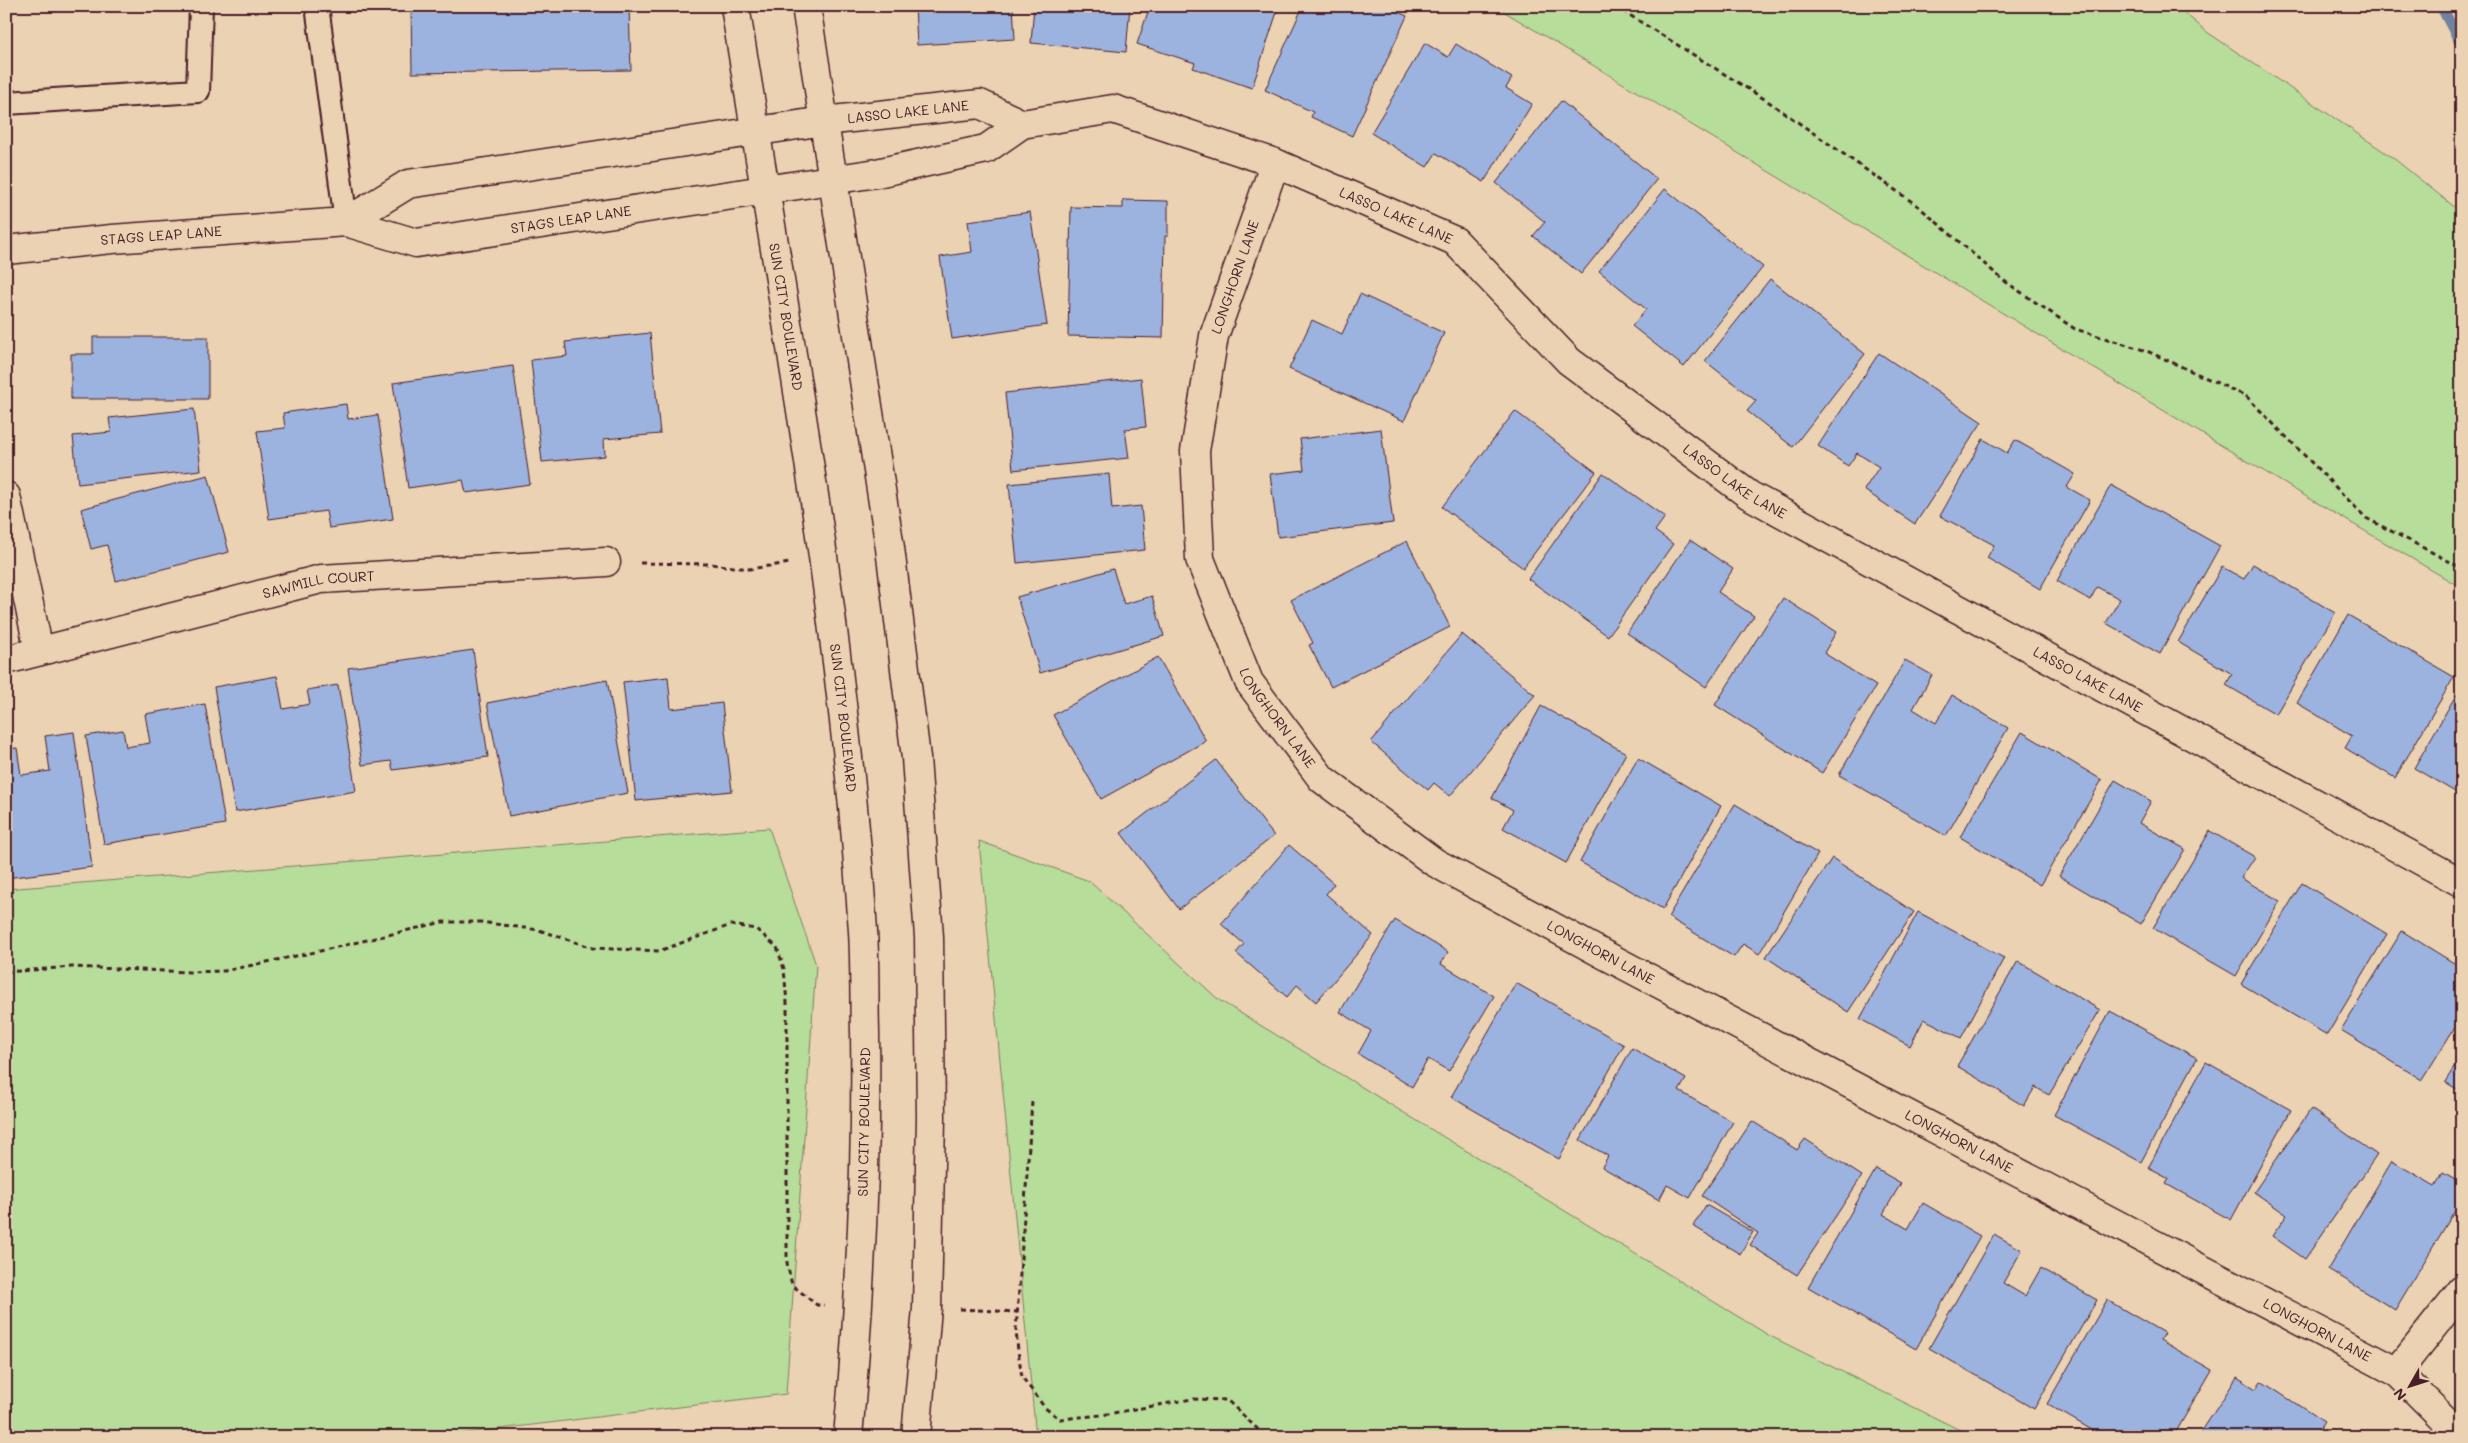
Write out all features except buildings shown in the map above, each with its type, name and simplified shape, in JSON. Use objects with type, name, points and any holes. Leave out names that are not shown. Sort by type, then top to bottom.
[{"type":"street","name":"SUN CITY BOULEVARD","points":[[735,6],[823,557],[849,759],[863,934],[866,1112],[860,1306],[848,1437]]},
{"type":"street","points":[[806,6],[892,557],[916,758],[928,927],[931,1118],[927,1289],[916,1437]]},
{"type":"street","name":"LASSO LAKE LANE","points":[[789,127],[824,121],[980,104],[1022,124]]},
{"type":"street","name":"LASSO LAKE LANE","points":[[799,186],[877,173],[986,149],[1022,124],[1114,109],[1275,163],[1455,241],[1569,361],[1749,495],[2462,883]]},
{"type":"street","name":"STAGS LEAP LANE","points":[[346,222],[408,184],[789,127]]},
{"type":"street","name":"LONGHORN LANE","points":[[1275,163],[1214,336],[1196,451],[1200,559],[1249,682],[1322,779],[1434,862],[1603,954],[2397,1372],[2462,1437]]},
{"type":"street","name":"STAGS LEAP LANE","points":[[6,250],[112,239],[346,222],[416,243],[799,186]]},
{"type":"street","points":[[6,496],[39,651]]},
{"type":"street","name":"SAWMILL COURT","points":[[6,660],[321,579],[606,562]]},
{"type":"street","points":[[2397,1372],[2462,1290]]},
{"type":"lane","points":[[6,103],[198,91],[201,6]]},
{"type":"lane","points":[[317,6],[346,222]]},
{"type":"path","points":[[1615,6],[1766,100],[1902,194],[2003,280],[2075,329],[2147,350],[2246,396],[2366,518],[2462,568]]},
{"type":"path","points":[[606,562],[711,564],[749,569],[823,557]]},
{"type":"path","points":[[6,972],[72,967],[190,972],[224,971],[442,922],[482,922],[539,930],[593,948],[659,951],[731,925],[756,930],[777,947],[784,969],[787,1003],[787,1263],[792,1285],[817,1305]]},
{"type":"path","points":[[1032,1102],[1016,1331],[1022,1377],[1045,1408],[1060,1419],[1102,1415],[1192,1399],[1227,1400],[1266,1437]]},
{"type":"green space","points":[[1495,6],[2176,6],[2207,32],[2392,157],[2462,213],[2462,588],[2290,487]]},
{"type":"green space","points":[[769,828],[816,965],[786,1394],[434,1437],[6,1437],[6,889]]},
{"type":"green space","points":[[979,841],[1089,881],[1219,1000],[1770,1336],[1974,1437],[1036,1437]]},
{"type":"waterway","points":[[2441,6],[2462,46]]}]
